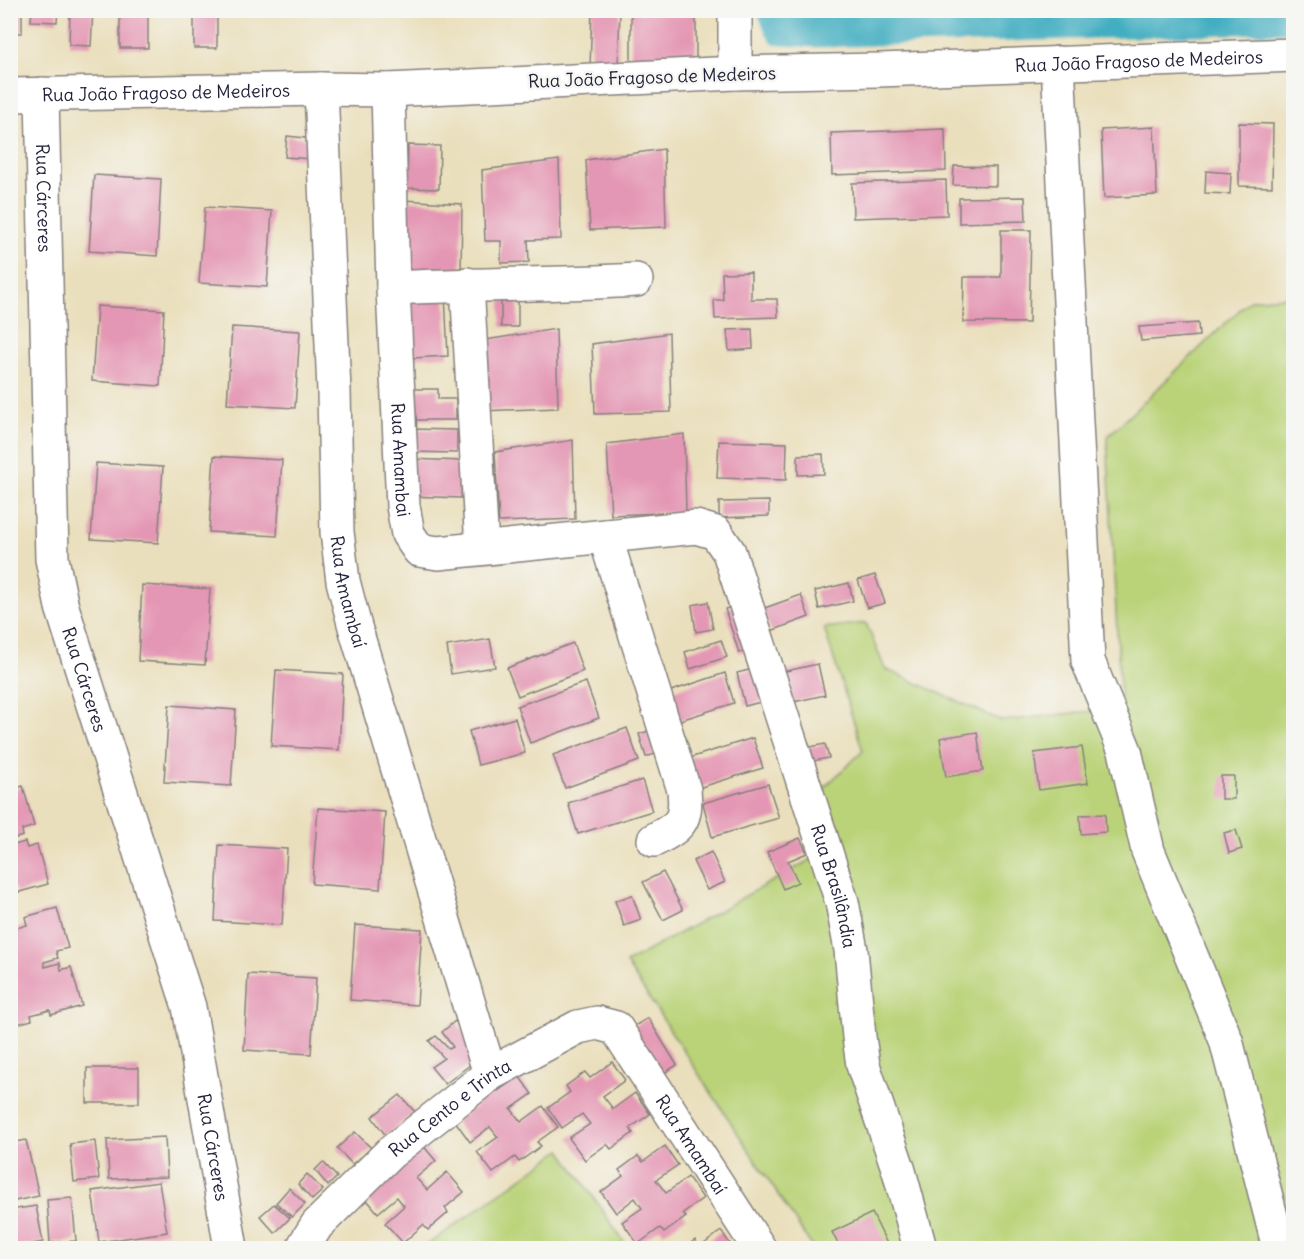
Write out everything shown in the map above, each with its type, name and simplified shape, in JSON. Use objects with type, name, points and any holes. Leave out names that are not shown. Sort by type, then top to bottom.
[{"type":"street","points":[[735,10],[735,73]]},
{"type":"street","name":"Rua João Fragoso de Medeiros","points":[[26,94],[387,90],[735,73],[1293,55]]},
{"type":"street","points":[[1058,63],[1088,660],[1125,751],[1148,851],[1226,1040],[1279,1248]]},
{"type":"street","name":"Rua Amambaí","points":[[321,89],[334,391],[337,532],[343,581],[490,1074]]},
{"type":"street","name":"Rua Amambai","points":[[387,90],[393,288],[404,506],[408,534],[419,550],[438,553],[696,527],[716,533]]},
{"type":"street","name":"Rua Cárceres","points":[[26,94],[52,559],[62,607],[189,1007],[231,1248]]},
{"type":"street","points":[[393,288],[636,280]]},
{"type":"street","points":[[467,284],[482,548]]},
{"type":"street","name":"Rua Brasilândia","points":[[716,533],[729,552],[842,902],[851,950],[863,1065],[899,1171],[920,1248]]},
{"type":"street","points":[[605,536],[684,790],[685,806],[682,818],[674,829],[654,840]]},
{"type":"street","name":"Rua Cento e Trinta","points":[[305,1248],[317,1225],[390,1153],[490,1074],[578,1027],[597,1023],[616,1028],[623,1039]]},
{"type":"street","name":"Rua Amambaí","points":[[623,1039],[759,1248]]},
{"type":"green space","points":[[1293,10],[1293,18],[786,34],[775,11]]},
{"type":"green space","points":[[1293,296],[1293,1248],[813,1248],[626,963],[824,852],[814,797],[863,751],[824,628],[866,623],[885,669],[1002,721],[1101,710],[1122,729],[1107,437],[1250,300]]},
{"type":"green space","points":[[561,1150],[628,1248],[423,1248]]},
{"type":"building","points":[[32,10],[58,10],[57,22],[31,21]]},
{"type":"building","points":[[70,10],[93,10],[91,46],[69,45]]},
{"type":"building","points":[[120,10],[148,10],[148,48],[120,48]]},
{"type":"building","points":[[194,10],[217,10],[217,48],[194,48]]},
{"type":"building","points":[[592,10],[620,10],[618,68],[590,68]]},
{"type":"building","points":[[631,12],[696,12],[696,68],[631,68]]},
{"type":"building","points":[[10,13],[22,13],[22,33],[10,33]]},
{"type":"building","points":[[1239,123],[1273,124],[1272,187],[1239,186]]},
{"type":"building","points":[[1154,127],[1157,195],[1104,198],[1101,130]]},
{"type":"building","points":[[945,129],[946,171],[832,175],[831,133]]},
{"type":"building","points":[[287,136],[314,139],[311,159],[285,157]]},
{"type":"building","points":[[408,145],[440,146],[439,189],[407,188]]},
{"type":"building","points":[[664,149],[666,227],[590,230],[586,160]]},
{"type":"building","points":[[559,160],[561,239],[528,240],[529,262],[501,263],[501,241],[485,241],[482,170]]},
{"type":"building","points":[[954,166],[996,167],[996,186],[953,185]]},
{"type":"building","points":[[1206,171],[1231,173],[1230,194],[1205,193]]},
{"type":"building","points":[[94,175],[161,179],[157,256],[89,251]]},
{"type":"building","points":[[946,180],[947,215],[853,218],[852,183]]},
{"type":"building","points":[[1025,197],[1026,221],[959,223],[959,198]]},
{"type":"building","points":[[404,200],[462,204],[461,274],[407,275]]},
{"type":"building","points":[[205,207],[272,211],[267,287],[199,283]]},
{"type":"building","points":[[1001,230],[1031,230],[1029,323],[963,322],[964,277],[1001,277]]},
{"type":"building","points":[[751,272],[751,299],[777,299],[778,317],[715,319],[714,300],[723,300],[722,273]]},
{"type":"building","points":[[445,295],[448,356],[412,358],[408,297]]},
{"type":"building","points":[[501,300],[518,300],[518,327],[501,327]]},
{"type":"building","points":[[97,306],[164,310],[160,386],[92,381]]},
{"type":"building","points":[[1198,323],[1199,336],[1141,341],[1139,327]]},
{"type":"building","points":[[232,327],[300,331],[295,408],[227,404]]},
{"type":"building","points":[[556,329],[558,408],[482,411],[479,341]]},
{"type":"building","points":[[752,329],[753,349],[729,351],[727,330]]},
{"type":"building","points":[[669,333],[671,412],[595,414],[592,344]]},
{"type":"building","points":[[412,389],[438,389],[438,399],[456,399],[456,420],[412,420]]},
{"type":"building","points":[[410,429],[457,430],[457,453],[409,452]]},
{"type":"building","points":[[684,434],[686,512],[611,515],[607,444]]},
{"type":"building","points":[[573,440],[575,519],[499,522],[495,452]]},
{"type":"building","points":[[719,441],[787,443],[786,480],[717,478]]},
{"type":"building","points":[[823,454],[824,474],[798,475],[798,455]]},
{"type":"building","points":[[214,456],[282,460],[277,536],[209,532]]},
{"type":"building","points":[[410,459],[463,461],[461,498],[408,496]]},
{"type":"building","points":[[96,463],[163,467],[158,543],[91,539]]},
{"type":"building","points":[[769,501],[769,516],[719,518],[719,502]]},
{"type":"building","points":[[875,575],[885,603],[867,608],[858,580]]},
{"type":"building","points":[[849,583],[853,601],[819,609],[815,591]]},
{"type":"building","points":[[142,585],[210,589],[205,665],[138,661]]},
{"type":"building","points":[[801,595],[809,617],[771,631],[762,609]]},
{"type":"building","points":[[708,602],[713,629],[696,632],[692,605]]},
{"type":"building","points":[[741,604],[755,648],[739,653],[725,609]]},
{"type":"building","points":[[490,639],[495,667],[451,674],[447,646]]},
{"type":"building","points":[[721,640],[727,657],[690,669],[685,652]]},
{"type":"building","points":[[573,643],[583,671],[518,696],[507,668]]},
{"type":"building","points":[[818,664],[825,695],[784,704],[777,673]]},
{"type":"building","points":[[757,668],[765,701],[745,706],[737,673]]},
{"type":"building","points":[[276,670],[343,674],[339,750],[271,746]]},
{"type":"building","points":[[725,673],[734,703],[671,723],[662,694]]},
{"type":"building","points":[[586,682],[599,718],[530,743],[517,706]]},
{"type":"building","points":[[169,705],[236,710],[231,786],[164,782]]},
{"type":"building","points":[[515,718],[525,753],[478,765],[469,731]]},
{"type":"building","points":[[627,728],[639,761],[565,788],[553,755]]},
{"type":"building","points":[[652,730],[658,753],[646,757],[639,734]]},
{"type":"building","points":[[977,732],[983,771],[946,777],[940,738]]},
{"type":"building","points":[[753,738],[763,768],[695,789],[686,759]]},
{"type":"building","points":[[825,744],[829,758],[808,762],[805,748]]},
{"type":"building","points":[[1082,747],[1088,783],[1039,790],[1034,753]]},
{"type":"building","points":[[1221,776],[1234,776],[1234,799],[1221,799]]},
{"type":"building","points":[[642,780],[652,811],[578,834],[568,803]]},
{"type":"building","points":[[768,784],[779,818],[712,837],[703,803]]},
{"type":"building","points":[[23,786],[34,826],[22,830],[23,836],[10,840],[10,790]]},
{"type":"building","points":[[318,808],[385,812],[380,889],[312,884]]},
{"type":"building","points":[[1105,814],[1106,832],[1081,834],[1080,815]]},
{"type":"building","points":[[1236,830],[1242,849],[1229,853],[1224,833]]},
{"type":"building","points":[[800,838],[807,853],[788,861],[798,882],[783,889],[767,852]]},
{"type":"building","points":[[25,842],[27,848],[37,845],[48,884],[16,893],[15,888],[10,889],[10,846]]},
{"type":"building","points":[[219,845],[287,849],[282,925],[215,921]]},
{"type":"building","points":[[711,852],[725,882],[707,890],[693,861]]},
{"type":"building","points":[[663,872],[683,910],[663,920],[643,882]]},
{"type":"building","points":[[632,895],[641,920],[624,926],[615,901]]},
{"type":"building","points":[[57,908],[68,948],[56,951],[58,958],[44,962],[45,967],[60,963],[61,970],[71,967],[82,1006],[51,1015],[50,1010],[31,1015],[32,1020],[10,1026],[10,977],[12,977],[10,973],[10,930],[27,925],[25,917]]},
{"type":"building","points":[[355,925],[422,929],[417,1005],[350,1000]]},
{"type":"building","points":[[248,974],[316,978],[311,1054],[244,1050]]},
{"type":"building","points":[[648,1018],[677,1065],[655,1079],[626,1031]]},
{"type":"building","points":[[455,1021],[483,1055],[445,1084],[431,1067],[444,1058],[429,1041],[436,1036],[449,1049],[453,1047],[442,1032]]},
{"type":"building","points":[[612,1062],[625,1080],[603,1096],[613,1109],[635,1093],[650,1114],[630,1128],[633,1133],[611,1149],[607,1144],[585,1160],[569,1138],[590,1124],[582,1114],[562,1128],[548,1108],[570,1092],[566,1086],[585,1072],[590,1078]]},
{"type":"building","points":[[87,1068],[139,1068],[139,1103],[87,1103]]},
{"type":"building","points":[[519,1076],[532,1094],[511,1109],[521,1122],[543,1106],[558,1127],[537,1142],[541,1146],[519,1162],[515,1157],[493,1173],[477,1152],[498,1137],[490,1127],[470,1142],[455,1121],[478,1105],[473,1099],[493,1085],[498,1091]]},
{"type":"building","points":[[400,1095],[415,1112],[386,1136],[372,1117]]},
{"type":"building","points":[[355,1132],[372,1149],[352,1164],[337,1148]]},
{"type":"building","points":[[165,1137],[167,1177],[109,1179],[107,1140]]},
{"type":"building","points":[[26,1140],[39,1196],[10,1202],[10,1143]]},
{"type":"building","points":[[95,1141],[99,1179],[74,1182],[70,1144]]},
{"type":"building","points":[[421,1143],[436,1161],[416,1178],[427,1190],[447,1172],[464,1192],[445,1208],[448,1213],[428,1230],[423,1225],[403,1243],[385,1223],[404,1206],[397,1197],[378,1213],[362,1194]]},
{"type":"building","points":[[665,1146],[678,1165],[656,1180],[666,1193],[688,1177],[703,1198],[683,1213],[686,1217],[664,1233],[660,1228],[638,1244],[622,1222],[642,1208],[635,1198],[616,1213],[601,1192],[623,1176],[619,1170],[638,1156],[643,1162]]},
{"type":"building","points":[[323,1162],[337,1177],[328,1186],[315,1170]]},
{"type":"building","points":[[307,1174],[323,1190],[312,1200],[298,1184]]},
{"type":"building","points":[[159,1182],[167,1232],[99,1242],[92,1191]]},
{"type":"building","points":[[289,1188],[305,1204],[292,1217],[276,1203]]},
{"type":"building","points":[[72,1198],[76,1241],[50,1243],[47,1200]]},
{"type":"building","points":[[274,1204],[290,1218],[275,1233],[260,1216]]},
{"type":"building","points":[[36,1206],[43,1242],[14,1248],[10,1210]]},
{"type":"building","points":[[872,1213],[889,1248],[840,1248],[832,1232]]},
{"type":"building","points":[[721,1231],[733,1248],[684,1248],[695,1240],[700,1247]]},
{"type":"waterway","points":[[774,10],[782,29],[816,31],[1294,16]]}]
